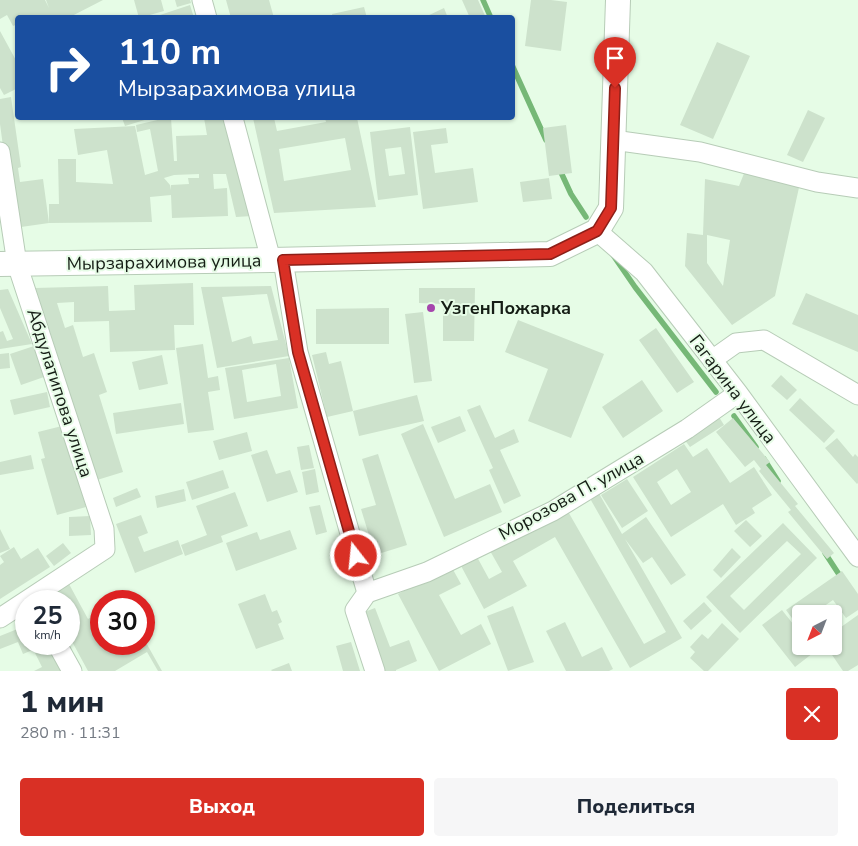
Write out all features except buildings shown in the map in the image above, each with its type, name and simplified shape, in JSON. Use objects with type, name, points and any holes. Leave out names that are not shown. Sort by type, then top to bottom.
[{"type":"main road","points":[[597,231],[611,208],[618,0]]},
{"type":"main road","name":"Мырзарахимова улица","points":[[8,264],[550,254],[597,231]]},
{"type":"street","points":[[202,0],[206,15]]},
{"type":"street","points":[[234,120],[277,260],[298,352],[367,593],[355,610],[375,671]]},
{"type":"street","points":[[613,140],[700,152],[817,182],[858,188]]},
{"type":"street","name":"Абдулатипова улица","points":[[0,152],[8,264],[104,528],[105,549],[46,590]]},
{"type":"street","name":"Гагарина улица","points":[[597,231],[644,272],[738,394],[858,558]]},
{"type":"street","points":[[712,360],[736,343],[764,340],[858,395]]},
{"type":"street","name":"Морозова П. улица","points":[[367,593],[427,572],[553,511],[687,429],[738,394]]},
{"type":"street","name":"Абдулатипова улица","points":[[0,618],[15,609]]},
{"type":"street","points":[[63,655],[72,671]]},
{"type":"waterway","points":[[483,0],[490,15]]},
{"type":"waterway","points":[[515,72],[546,140]]},
{"type":"waterway","points":[[559,168],[571,194],[586,217]]},
{"type":"waterway","points":[[613,255],[635,287],[716,392]]},
{"type":"waterway","points":[[734,416],[756,447]]},
{"type":"waterway","points":[[764,459],[778,481]]},
{"type":"waterway","points":[[825,553],[842,579]]},
{"type":"place","name":"УзгенПожарка","points":[[431,308]]},
{"type":"route","points":[[356,556],[298,352],[283,260],[550,254],[597,231],[611,208],[615,88]]}]
